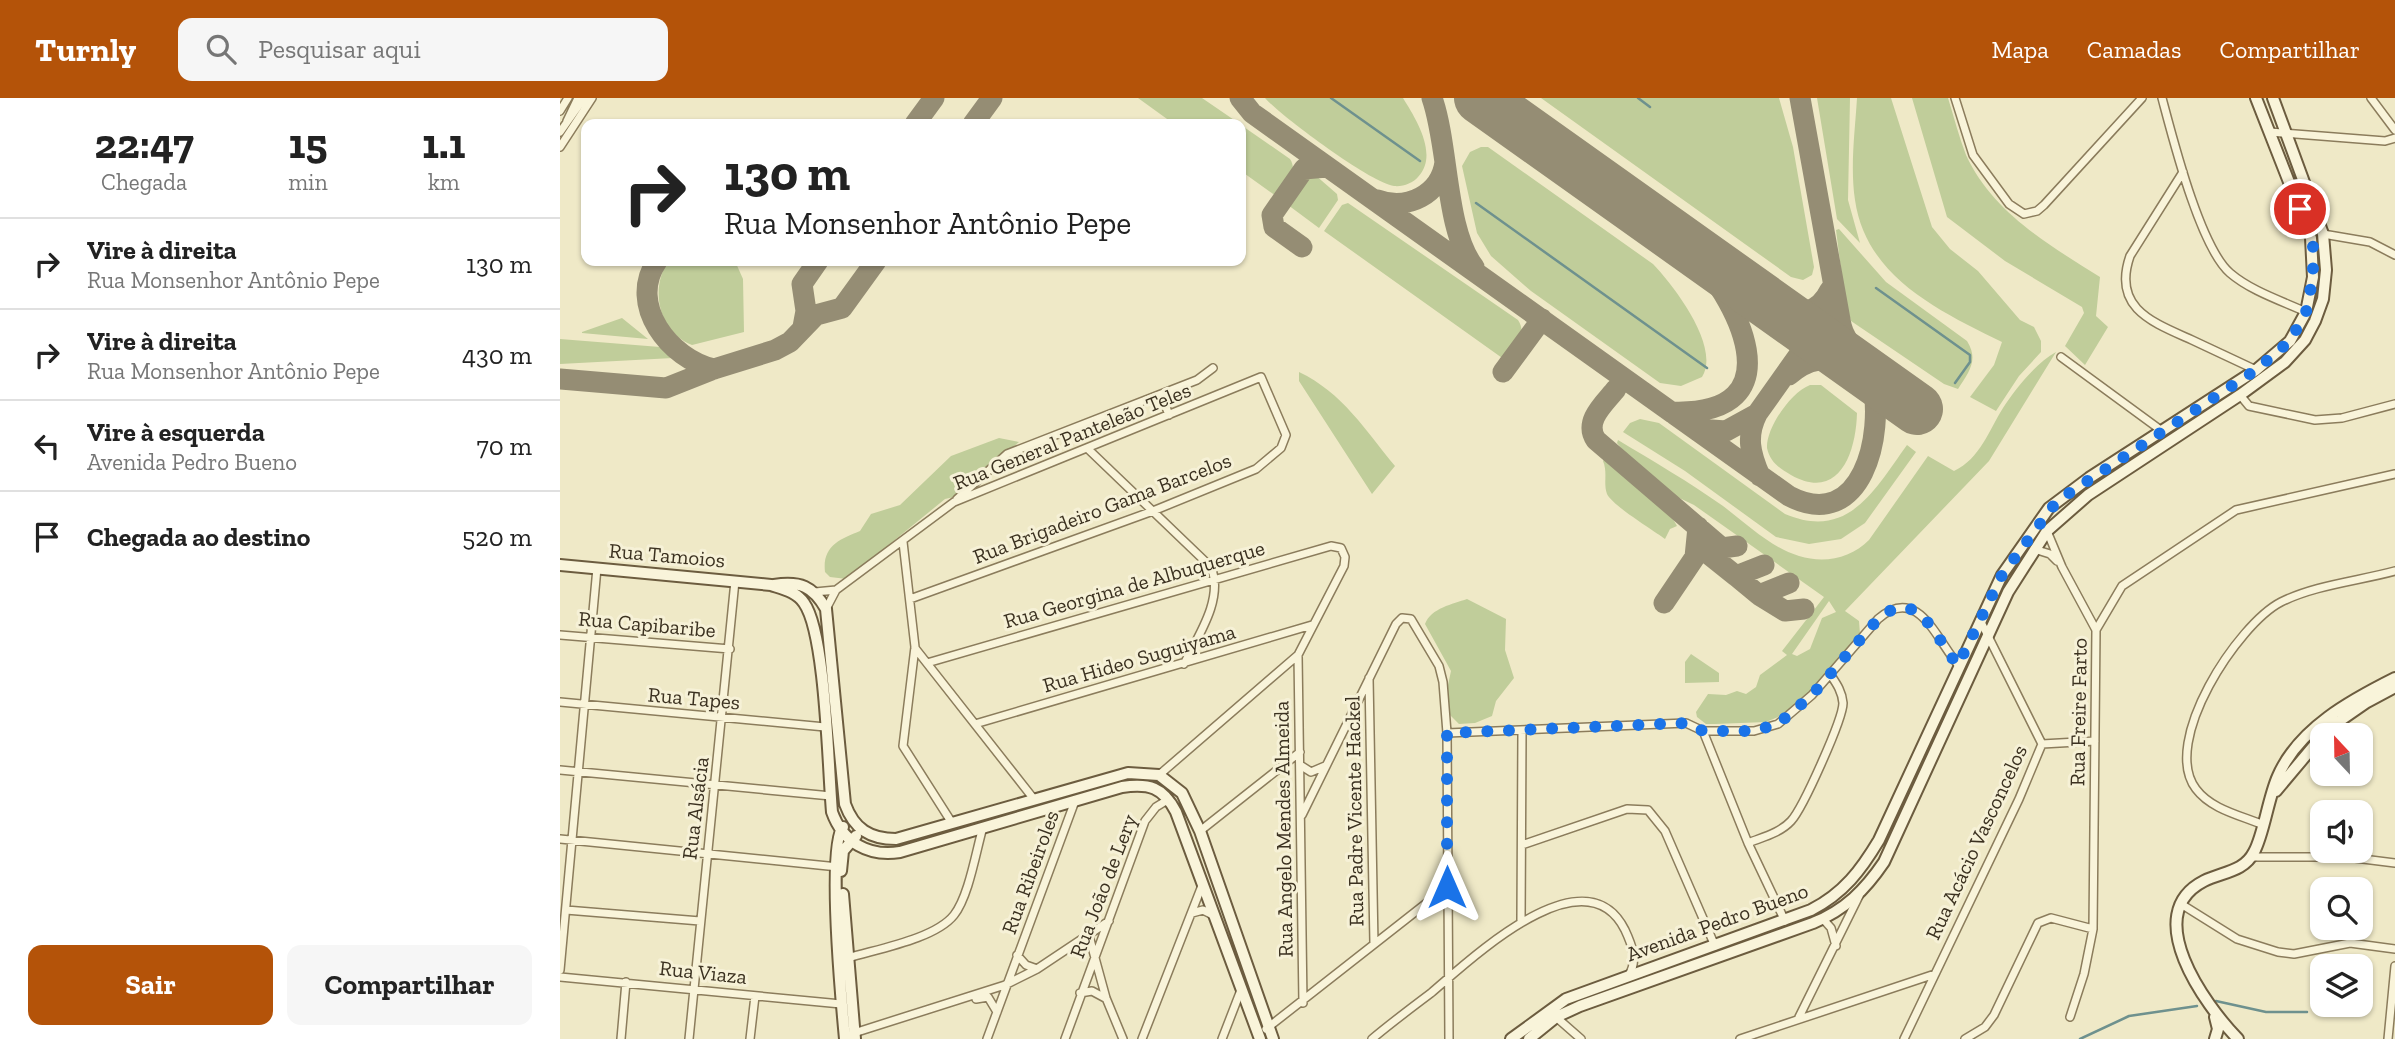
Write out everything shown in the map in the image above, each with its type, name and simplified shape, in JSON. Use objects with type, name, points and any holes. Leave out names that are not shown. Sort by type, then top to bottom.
[{"type":"main road","name":"Avenida Pedro Bueno","points":[[1511,1039],[1566,999],[1716,946],[1831,900],[1860,870],[1879,840],[1958,665],[2002,575],[2022,544],[2062,497],[2256,370],[2290,341],[2306,312],[2313,277],[2313,246],[2256,98]]},
{"type":"main road","name":"Avenida Pedro Bueno","points":[[1529,1039],[1556,1017],[1580,1006],[1823,919],[1859,894],[1884,862],[2008,592],[2047,531],[2088,495],[2240,396],[2297,351],[2315,321],[2323,299],[2323,234],[2273,98]]},
{"type":"main road","points":[[2022,544],[2034,549]]},
{"type":"main road","name":"Rua Tamoios","points":[[560,565],[771,585],[796,583],[815,592]]},
{"type":"main road","name":"Rua Tamoios","points":[[771,585],[799,597]]},
{"type":"main road","points":[[1259,1037],[1203,883],[1169,799],[1161,790],[1138,785],[888,854],[865,850],[852,842],[840,829],[832,812],[818,653],[809,611],[799,597],[805,592],[815,592],[826,609],[845,804],[855,824],[869,835],[896,839],[1128,773],[1159,775],[1182,793],[1199,831],[1273,1039]]},
{"type":"main road","points":[[809,611],[818,613],[826,609]]},
{"type":"main road","points":[[2238,1039],[2214,1011],[2179,946],[2174,921],[2181,904],[2194,888],[2241,866],[2251,857],[2258,843],[2261,824],[2278,774],[2303,741],[2337,710],[2395,678]]},
{"type":"main road","points":[[2270,798],[2328,729],[2367,702],[2395,687]]},
{"type":"main road","points":[[840,829],[855,824]]},
{"type":"main road","points":[[851,1037],[848,958],[838,867],[844,851],[852,842],[855,824]]},
{"type":"main road","points":[[840,829],[838,867],[841,1004],[851,1037]]},
{"type":"main road","points":[[2214,1011],[2218,1029],[2215,1039]]},
{"type":"street","points":[[560,111],[568,98]]},
{"type":"street","points":[[566,125],[578,98]]},
{"type":"street","points":[[560,132],[584,98]]},
{"type":"street","points":[[560,147],[592,98]]},
{"type":"street","points":[[1955,98],[1970,148],[2009,204],[2024,214],[2037,211],[2044,205],[2142,98]]},
{"type":"street","points":[[2162,98],[2183,172],[2221,264],[2248,284],[2306,312]]},
{"type":"street","points":[[2371,98],[2395,130]]},
{"type":"street","points":[[2270,132],[2385,141],[2395,138]]},
{"type":"street","points":[[2183,172],[2130,256],[2125,271],[2126,292],[2134,306],[2155,323],[2256,370]]},
{"type":"street","points":[[2323,234],[2370,242],[2395,255]]},
{"type":"street","points":[[2060,357],[2162,431]]},
{"type":"street","points":[[954,502],[1007,454],[1197,380],[1213,368]]},
{"type":"street","name":"Rua General Panteleão Teles","points":[[826,609],[836,590],[954,502],[1261,377],[1284,428]]},
{"type":"street","points":[[1161,394],[1169,415]]},
{"type":"street","points":[[2240,396],[2249,407],[2315,419],[2342,418],[2395,404]]},
{"type":"street","name":"Rua Brigadeiro Gama Barcelos","points":[[910,599],[1153,511],[1263,465],[1285,442],[1284,428]]},
{"type":"street","points":[[1087,448],[1203,557],[1215,577],[1212,604],[1184,664]]},
{"type":"street","name":"Rua Freire Farto","points":[[2070,1017],[2084,974],[2093,929],[2096,629],[2122,586],[2236,510],[2395,474]]},
{"type":"street","points":[[2047,531],[2062,567],[2096,629]]},
{"type":"street","points":[[903,542],[915,647],[902,733],[903,746],[952,823]]},
{"type":"street","name":"Rua Georgina de Albuquerque","points":[[928,663],[1215,577],[1331,546],[1341,548],[1345,557],[1344,566],[1312,625]]},
{"type":"street","points":[[2034,549],[2050,554],[2062,567]]},
{"type":"street","points":[[560,970],[578,772],[587,705],[597,568]]},
{"type":"street","points":[[2261,824],[2214,805],[2194,788],[2189,777],[2188,750],[2192,728],[2213,678],[2248,628],[2281,602],[2302,594],[2395,571]]},
{"type":"street","name":"Rua Alsácia","points":[[689,1039],[735,581]]},
{"type":"street","points":[[815,592],[836,590]]},
{"type":"street","points":[[1447,733],[1522,732],[1686,723],[1703,731],[1754,731],[1778,724],[1830,674],[1878,619],[1887,611],[1904,606],[1921,614],[1958,665],[1970,677]]},
{"type":"street","points":[[1302,815],[1396,624],[1402,618],[1411,619],[1439,666],[1447,733],[1449,1039]]},
{"type":"street","name":"Rua Acácio Vasconcelos","points":[[1904,1039],[2019,799],[2042,744],[1980,620]]},
{"type":"street","points":[[1159,775],[1298,655],[1312,625]]},
{"type":"street","name":"Rua Hideo Suguiyama","points":[[975,724],[1312,625]]},
{"type":"street","name":"Rua Capibaribe","points":[[560,635],[730,649]]},
{"type":"street","points":[[915,647],[1033,798]]},
{"type":"street","points":[[1981,654],[1991,653],[2001,661]]},
{"type":"street","name":"Rua Angelo Mendes Almeida","points":[[1298,655],[1303,1003]]},
{"type":"street","points":[[1748,843],[1784,827],[1793,819],[1801,803],[1841,719],[1842,695],[1830,674]]},
{"type":"street","name":"Rua Padre Vicente Hackel","points":[[1369,677],[1374,944]]},
{"type":"street","name":"Rua Tapes","points":[[560,702],[825,727]]},
{"type":"street","points":[[1703,731],[1748,843],[1785,920]]},
{"type":"street","points":[[1521,920],[1522,732]]},
{"type":"street","points":[[2042,744],[2095,741]]},
{"type":"street","points":[[1199,831],[1300,752]]},
{"type":"street","points":[[1300,765],[1311,772],[1326,766]]},
{"type":"street","points":[[560,770],[831,796]]},
{"type":"street","points":[[1301,784],[1308,788],[1316,786]]},
{"type":"street","name":"Rua João de Lery","points":[[1065,1039],[1145,821],[1156,807],[1169,799]]},
{"type":"street","name":"Rua Ribeiroles","points":[[988,1039],[1005,985],[1074,801]]},
{"type":"street","points":[[1522,845],[1627,809],[1648,810],[1665,831],[1716,946]]},
{"type":"street","points":[[848,958],[930,932],[946,924],[955,914],[962,899],[984,826]]},
{"type":"street","points":[[560,839],[838,867]]},
{"type":"street","points":[[2251,857],[2347,857],[2395,863]]},
{"type":"street","points":[[1142,1039],[1203,883]]},
{"type":"street","points":[[1259,1037],[1447,887]]},
{"type":"street","points":[[1798,1018],[1836,947],[1859,894]]},
{"type":"street","points":[[1371,1039],[1521,920],[1585,902],[1608,906],[1617,914],[1630,941],[1636,962],[1629,975]]},
{"type":"street","points":[[2181,904],[2237,939],[2278,953],[2294,954],[2343,943],[2395,949]]},
{"type":"street","points":[[566,909],[700,921]]},
{"type":"street","points":[[1192,913],[1203,910],[1215,917]]},
{"type":"street","points":[[1965,1039],[1985,1027],[1994,1015],[2038,923],[2051,918],[2093,929]]},
{"type":"street","points":[[1823,919],[1831,928],[1836,947]]},
{"type":"street","points":[[851,1037],[1005,985],[1037,969],[1109,921]]},
{"type":"street","points":[[1089,936],[1106,998],[1123,1039]]},
{"type":"street","name":"Rua Ribeiroles","points":[[1017,955],[1026,965],[1037,969]]},
{"type":"street","points":[[1449,955],[1458,960],[1469,961]]},
{"type":"street","points":[[2388,1039],[2395,966]]},
{"type":"street","points":[[1740,1039],[1935,973]]},
{"type":"street","name":"Rua Viaza","points":[[560,977],[841,1004]]},
{"type":"street","points":[[621,1039],[626,982]]},
{"type":"street","points":[[1222,1039],[1241,989]]},
{"type":"street","name":"Rua João de Lery","points":[[1080,993],[1097,992],[1106,998]]},
{"type":"street","points":[[1430,993],[1448,1005]]},
{"type":"street","points":[[750,1039],[755,996]]},
{"type":"street","points":[[964,1000],[988,998],[997,1012]]},
{"type":"street","points":[[1556,1017],[1581,1039]]},
{"type":"green space","points":[[1138,98],[1202,98],[1233,119],[1167,119]]},
{"type":"green space","points":[[1265,98],[1403,98],[1423,137],[1426,148],[1424,168],[1416,179],[1407,184],[1394,186],[1383,182],[1327,148]]},
{"type":"green space","points":[[1541,98],[1779,98],[1793,147],[1814,267],[1812,275],[1803,280],[1791,277]]},
{"type":"green space","points":[[1817,98],[1850,98],[1848,200],[1860,243],[1837,219]]},
{"type":"green space","points":[[1857,98],[1891,98],[1932,227],[1950,249],[1978,271],[2020,320],[2034,327],[2041,341],[2041,352],[2019,376],[1996,411],[1970,397],[1994,365],[2002,342],[1954,318],[1909,288],[1890,271],[1874,250],[1862,227],[1855,200],[1853,175]]},
{"type":"green space","points":[[1912,98],[1948,98],[1966,155],[1991,194],[2042,239],[2100,277],[2096,316],[2108,327],[2085,365],[2065,346],[2084,313],[2082,307],[2005,261],[1947,217]]},
{"type":"green space","points":[[1246,128],[1290,159],[1292,174],[1276,196],[1246,175]]},
{"type":"green space","points":[[1488,147],[1653,264],[1683,302],[1700,334],[1706,364],[1702,377],[1681,386],[1660,383],[1531,291],[1491,256],[1477,233],[1462,166],[1470,152]]},
{"type":"green space","points":[[1314,174],[1337,194],[1338,200],[1319,228],[1288,205],[1308,175]]},
{"type":"green space","points":[[1348,203],[1518,320],[1521,336],[1505,360],[1324,231],[1342,205]]},
{"type":"green space","points":[[1839,229],[1886,282],[1967,341],[1972,354],[1971,366],[1958,389],[1944,384],[1851,321],[1845,301],[1836,230]]},
{"type":"green space","points":[[665,266],[737,266],[743,279],[744,332],[692,345],[680,339],[671,330],[660,309],[659,284]]},
{"type":"green space","points":[[622,318],[648,339],[582,333],[582,332]]},
{"type":"green space","points":[[560,339],[660,347],[673,358],[560,364]]},
{"type":"green space","points":[[2056,352],[1989,461],[1845,611],[1859,621],[1860,634],[1809,694],[1778,717],[1766,722],[1706,724],[1697,717],[1696,712],[1708,694],[1726,695],[1737,691],[1746,694],[1756,687],[1760,675],[1787,655],[1782,651],[1824,597],[1694,505],[1669,493],[1636,466],[1617,443],[1618,440],[1710,497],[1778,547],[1809,558],[1837,558],[1854,551],[1869,540],[1928,456],[1954,471],[1971,459],[2014,393]],"holes":[[[1829,601],[1836,612],[1822,618],[1810,649],[1797,656],[1792,654]]]},
{"type":"green space","points":[[1299,372],[1341,401],[1395,466],[1372,494],[1299,381]]},
{"type":"green space","points":[[1810,385],[1821,385],[1857,413],[1853,443],[1842,469],[1833,478],[1821,482],[1808,482],[1791,475],[1773,461],[1767,448],[1771,431],[1781,412],[1795,395]]},
{"type":"green space","points":[[1640,419],[1659,423],[1785,514],[1807,521],[1827,521],[1843,516],[1871,493],[1907,445],[1916,452],[1865,523],[1841,539],[1809,544],[1776,537],[1685,471],[1623,432],[1630,423]]},
{"type":"green space","points":[[999,438],[1019,442],[954,497],[945,499],[847,579],[830,577],[825,572],[829,550],[839,541],[860,531],[871,514],[900,505],[951,456]]},
{"type":"green space","points":[[1605,458],[1654,497],[1671,516],[1677,526],[1670,529],[1665,539],[1625,511],[1607,494],[1603,461]]},
{"type":"green space","points":[[1467,599],[1506,619],[1505,650],[1514,678],[1496,701],[1492,716],[1475,723],[1459,724],[1449,714],[1439,693],[1441,687],[1448,685],[1451,671],[1425,624],[1437,610]]},
{"type":"green space","points":[[1691,654],[1719,673],[1719,682],[1685,683],[1685,662]]},
{"type":"waterway","points":[[1331,98],[1420,161]]},
{"type":"waterway","points":[[1638,98],[1650,107]]},
{"type":"waterway","points":[[1476,203],[1707,368]]},
{"type":"waterway","points":[[1876,288],[1970,355],[1970,362],[1955,383]]},
{"type":"waterway","points":[[2216,1001],[2266,1012],[2307,1012]]},
{"type":"waterway","points":[[2080,1039],[2129,1016],[2197,1006]]},
{"type":"taxiway","points":[[919,119],[934,98]]},
{"type":"taxiway","points":[[977,119],[992,98]]},
{"type":"taxiway","points":[[1240,98],[1252,113],[1789,496],[1814,504],[1835,502],[1851,490],[1863,473],[1871,451],[1875,403],[1872,381],[1866,367],[1847,340],[1841,325],[1800,98]]},
{"type":"taxiway","points":[[1432,98],[1442,139],[1452,210],[1465,251],[1474,267]]},
{"type":"taxiway","points":[[1378,200],[1400,203],[1421,197],[1437,183],[1445,162]]},
{"type":"taxiway","points":[[1302,247],[1274,227],[1272,215],[1304,169],[1327,167]]},
{"type":"taxiway","points":[[1671,412],[1711,408],[1735,395],[1746,375],[1746,350],[1738,322],[1723,293],[1685,244]]},
{"type":"taxiway","points":[[655,266],[649,278],[647,295],[650,312],[658,328],[682,354],[714,369]]},
{"type":"taxiway","points":[[803,327],[806,311],[802,284],[815,266]]},
{"type":"taxiway","points":[[560,379],[666,388],[714,369],[775,350],[790,342],[816,315],[842,308],[872,266]]},
{"type":"taxiway","points":[[1774,308],[1791,312],[1813,309],[1830,290]]},
{"type":"taxiway","points":[[1757,414],[1828,314],[1834,294]]},
{"type":"taxiway","points":[[1503,372],[1542,319]]},
{"type":"taxiway","points":[[1789,375],[1803,365],[1818,360],[1849,366]]},
{"type":"taxiway","points":[[1616,389],[1594,419],[1592,426],[1596,440],[1722,548],[1737,546]]},
{"type":"taxiway","points":[[1697,429],[1726,431],[1757,414],[1750,437],[1760,476]]},
{"type":"taxiway","points":[[1664,603],[1695,557],[1698,527],[1706,552],[1736,576],[1764,565]]},
{"type":"taxiway","points":[[1736,576],[1759,595],[1789,583]]},
{"type":"taxiway","points":[[1759,595],[1785,611],[1804,609]]},
{"type":"runway","points":[[1480,98],[1917,409]]},
{"type":"route","points":[[1447,887],[1447,733],[1531,732],[1686,723],[1695,730],[1703,731],[1754,731],[1767,728],[1778,724],[1812,695],[1878,619],[1887,611],[1904,606],[1921,614],[1958,665],[2013,556],[2049,508],[2089,478],[2256,370],[2290,341],[2306,312],[2313,277],[2313,246],[2300,209]]}]
